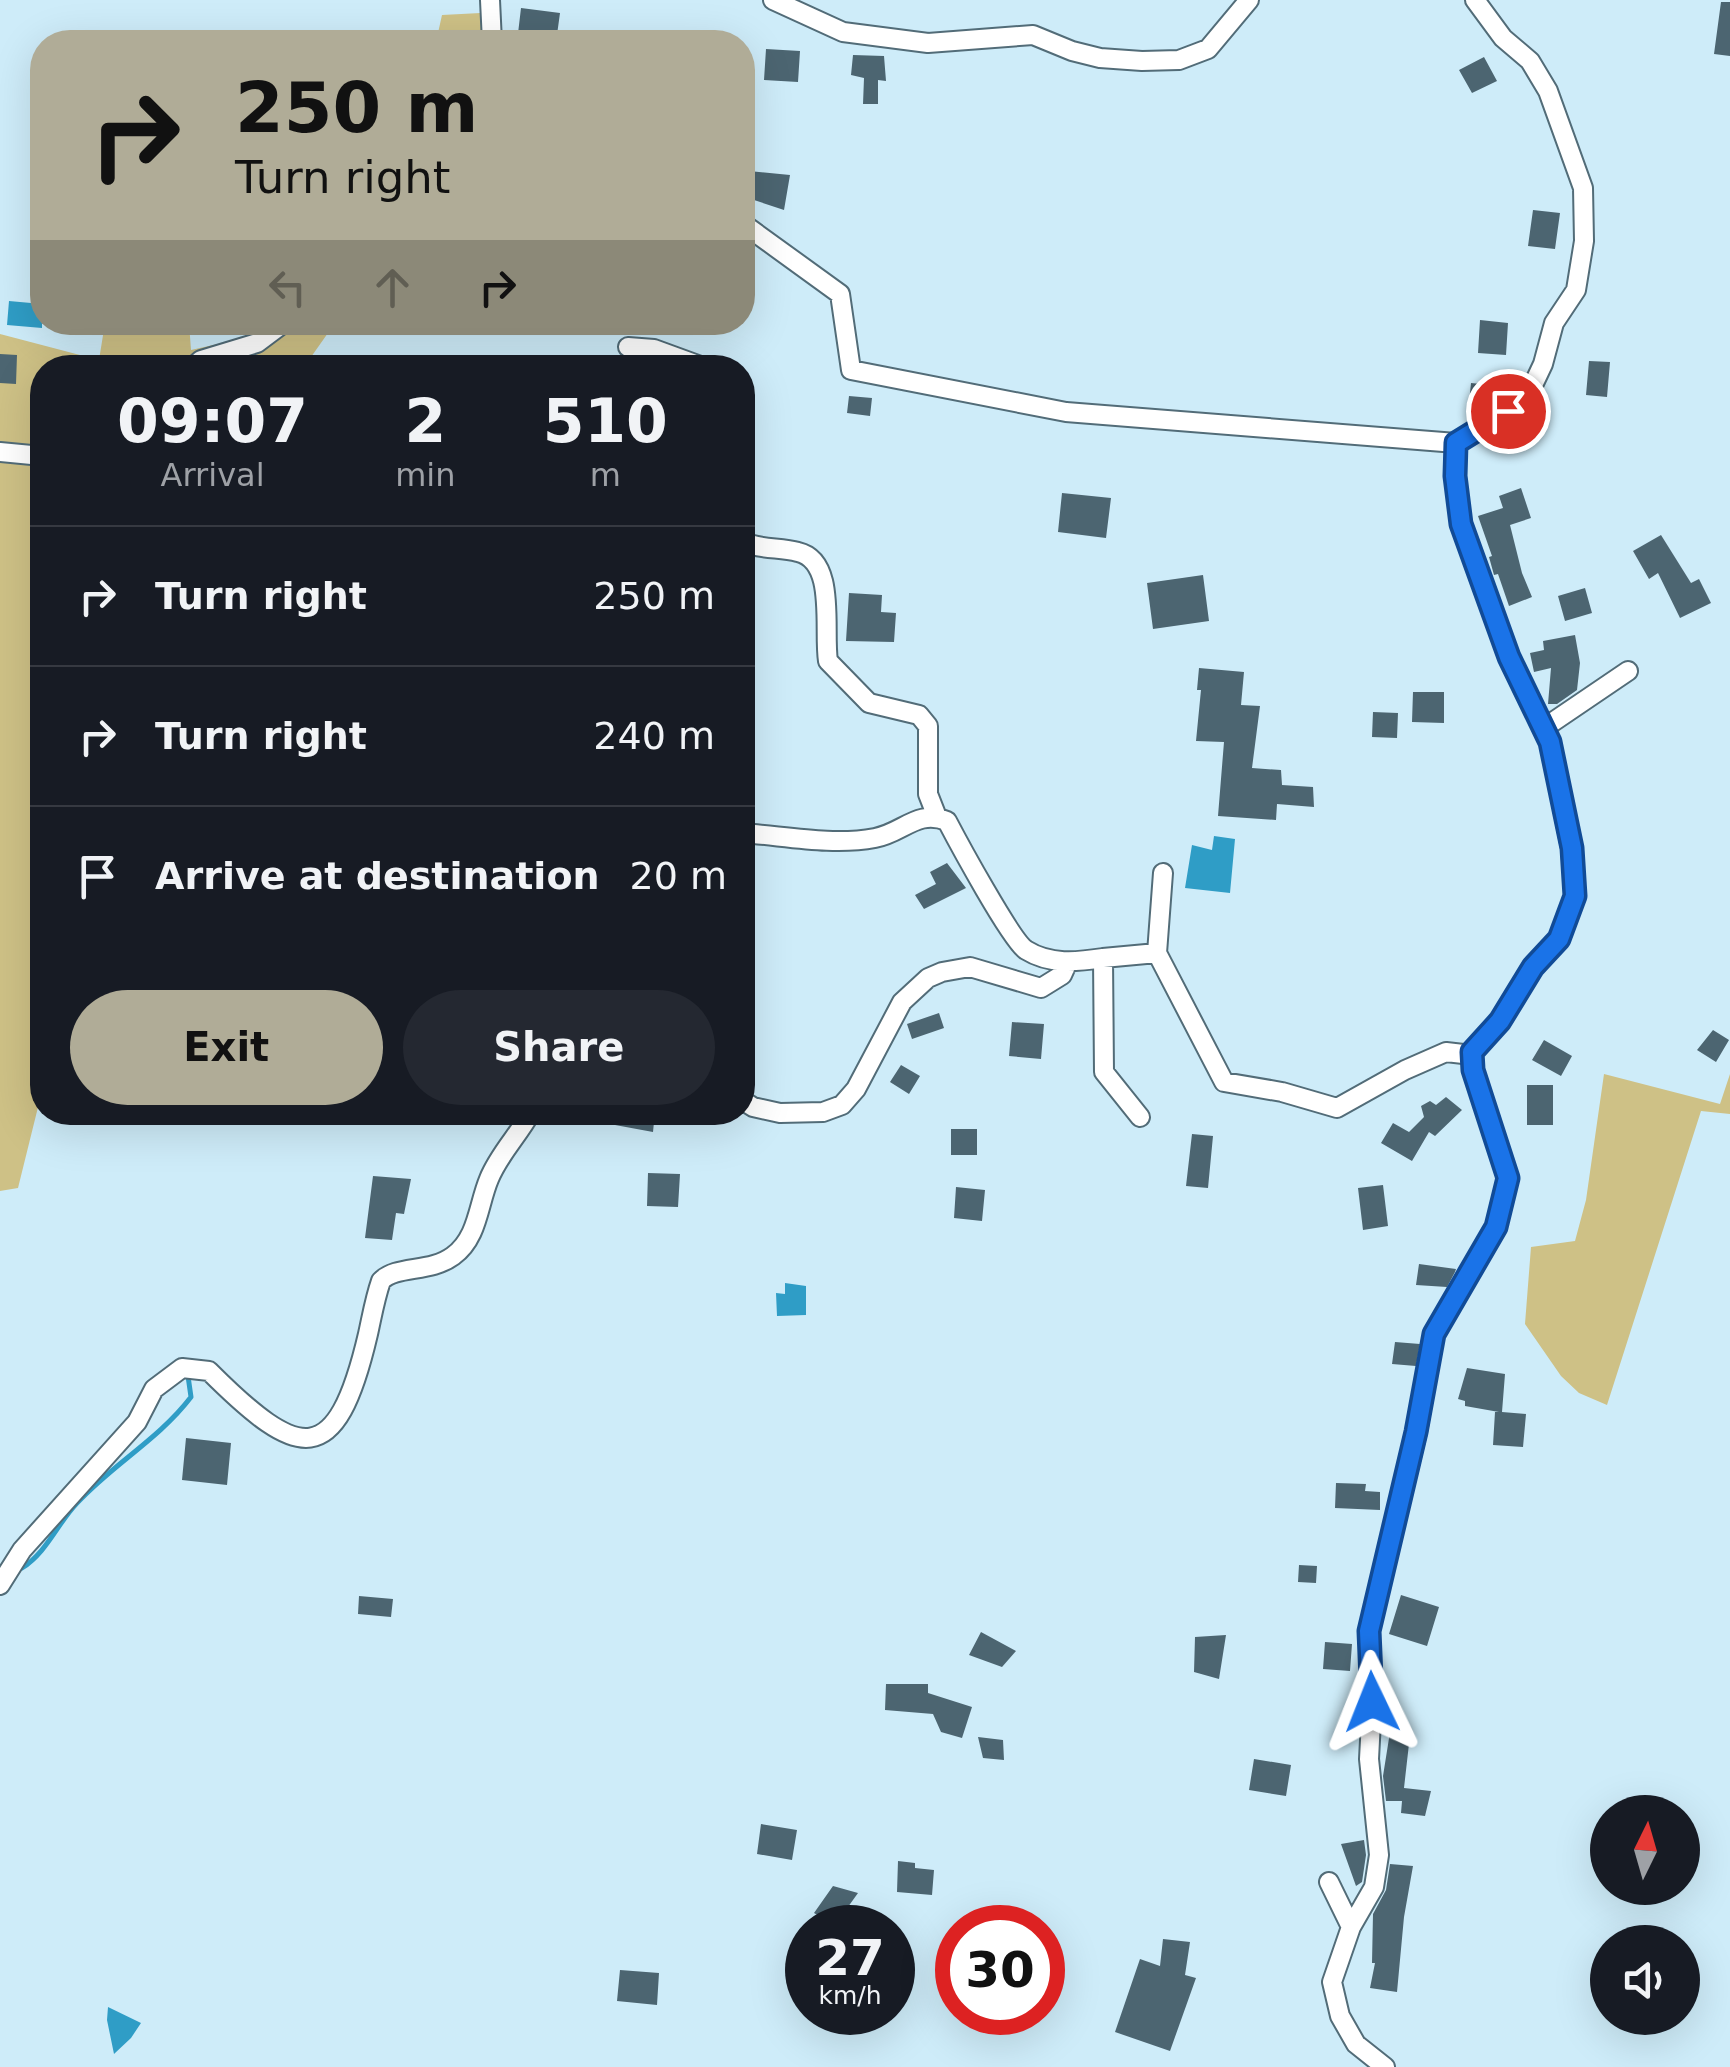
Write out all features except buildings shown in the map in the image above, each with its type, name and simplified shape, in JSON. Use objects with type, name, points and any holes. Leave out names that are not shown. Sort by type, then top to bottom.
[{"type":"street","points":[[490,0],[491,30]]},
{"type":"street","points":[[773,0],[843,32],[928,42],[1034,35],[1100,58],[1142,61],[1179,60],[1208,49],[1249,0]]},
{"type":"street","points":[[755,232],[840,294],[852,370],[1066,412],[1456,443],[1526,400],[1543,364],[1554,323],[1576,290],[1584,241],[1583,188],[1548,91],[1530,61],[1503,38],[1474,0]]},
{"type":"street","points":[[217,355],[256,343],[267,335]]},
{"type":"street","points":[[628,347],[670,355]]},
{"type":"street","points":[[1385,2067],[1356,2044],[1340,2016],[1332,1982],[1351,1927],[1374,1887],[1379,1855],[1369,1759],[1369,1631],[1416,1432],[1434,1334],[1496,1227],[1508,1178],[1473,1070],[1472,1054],[1500,1021],[1533,967],[1559,939],[1575,896],[1572,848],[1550,742],[1509,657],[1461,524],[1455,476],[1456,443]]},
{"type":"street","points":[[0,452],[30,455]]},
{"type":"street","points":[[755,546],[804,553],[819,566],[824,580],[828,661],[868,703],[920,714],[928,726],[928,794],[937,817]]},
{"type":"street","points":[[1544,728],[1628,672]]},
{"type":"street","points":[[755,833],[852,841],[879,838],[914,818],[937,817],[947,821],[1024,949],[1068,964],[1157,953]]},
{"type":"street","points":[[1162,873],[1157,953],[1224,1082],[1282,1092],[1337,1108],[1446,1052],[1472,1054]]},
{"type":"street","points":[[1103,958],[1104,1072],[1140,1116]]},
{"type":"street","points":[[755,1107],[780,1113],[824,1112],[842,1106],[856,1089],[902,1002],[928,978],[970,967],[1041,988],[1062,975],[1068,964]]},
{"type":"street","points":[[0,1584],[22,1550],[137,1422],[154,1389],[182,1368],[209,1371],[248,1410],[299,1440],[328,1432],[341,1415],[355,1378],[381,1281],[389,1272],[436,1266],[456,1254],[473,1233],[499,1157],[522,1125]]},
{"type":"street","points":[[1329,1882],[1351,1927]]},
{"type":"shaded area","points":[[500,12],[499,30],[439,30],[442,15]]},
{"type":"shaded area","points":[[0,334],[80,355],[30,355],[30,1125],[34,1125],[18,1188],[0,1191]]},
{"type":"shaded area","points":[[103,335],[190,335],[191,350],[258,335],[327,335],[312,355],[100,355]]},
{"type":"shaded area","points":[[1604,1074],[1720,1104],[1730,1074],[1730,1114],[1701,1111],[1607,1405],[1579,1393],[1561,1376],[1525,1324],[1531,1247],[1575,1241],[1586,1200]]},
{"type":"water","points":[[9,301],[30,303],[30,327],[7,325]]},
{"type":"water","points":[[1214,836],[1235,839],[1230,893],[1185,888],[1192,845],[1212,850]]},
{"type":"water","points":[[785,1283],[806,1286],[806,1315],[777,1316],[776,1293],[785,1294]]},
{"type":"water","points":[[108,2007],[141,2023],[114,2054],[107,2020]]},
{"type":"waterway","points":[[22,1568],[91,1489],[150,1439],[191,1397],[188,1376]]},
{"type":"route","points":[[1372,1702],[1369,1631],[1416,1432],[1434,1334],[1496,1227],[1508,1178],[1473,1070],[1472,1052],[1500,1021],[1533,967],[1559,939],[1575,896],[1572,848],[1550,742],[1509,657],[1461,524],[1455,476],[1456,443],[1508,411]]}]
